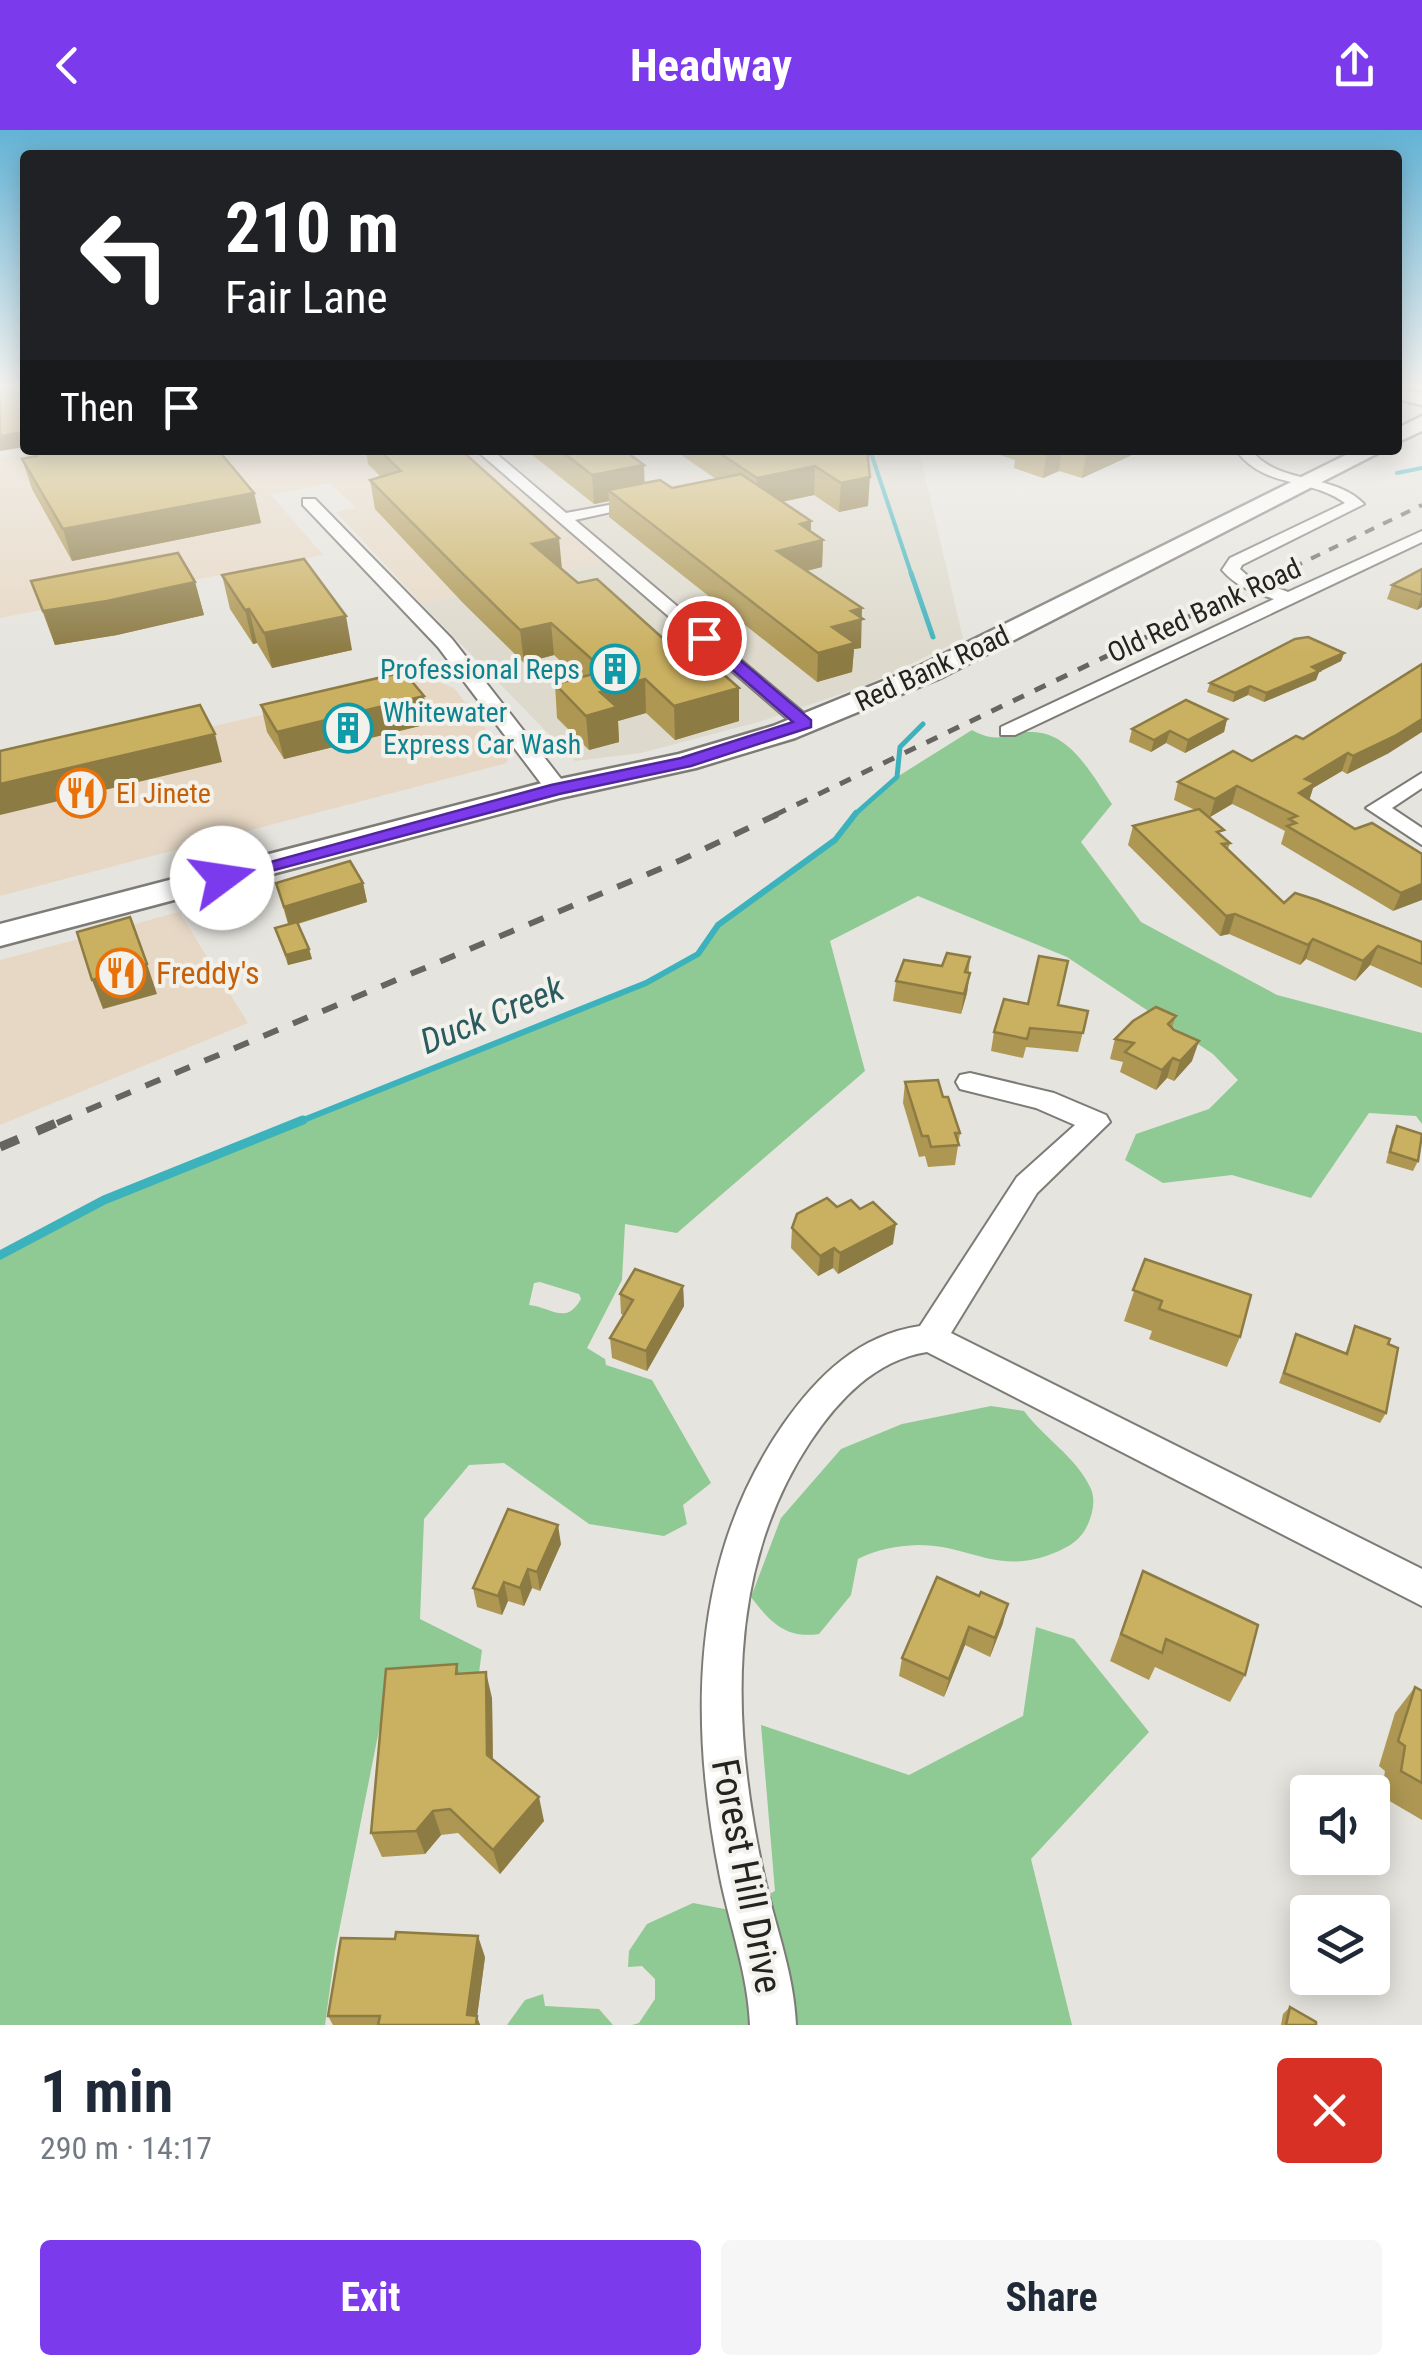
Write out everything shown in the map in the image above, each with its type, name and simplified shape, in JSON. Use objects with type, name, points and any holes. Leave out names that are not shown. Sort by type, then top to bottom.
[{"type":"highway","name":"Red Bank Road","points":[[0,935],[557,789],[685,762],[805,724],[930,672],[1321,476]]},
{"type":"street","points":[[514,476],[805,724]]},
{"type":"street","points":[[1287,476],[1348,496],[1356,507],[1236,562],[1231,570],[1244,582],[1292,600]]},
{"type":"street","points":[[564,518],[664,496]]},
{"type":"street","points":[[309,502],[445,643],[557,789]]},
{"type":"street","name":"Old Red Bank Road","points":[[1008,731],[1422,536]]},
{"type":"street","points":[[1422,779],[1377,808],[1422,838]]},
{"type":"street","points":[[970,1082],[1044,1100],[1096,1122],[1027,1185],[930,1338],[1422,1588]]},
{"type":"street","name":"Forest Hill Drive","points":[[773,2025],[721,1765],[720,1694],[733,1562],[788,1442],[838,1380],[886,1348],[930,1338]]},
{"type":"shaded area","points":[[0,476],[501,476],[603,562],[422,604],[336,512],[356,508],[330,483],[271,495],[323,555],[0,618]]},
{"type":"shaded area","points":[[501,476],[925,476],[963,639],[864,686],[762,721],[641,753],[575,761],[422,604],[602,562]]},
{"type":"shaded area","points":[[427,678],[454,688],[508,757],[507,763],[0,896],[0,774]]},
{"type":"shaded area","points":[[179,912],[248,1023],[0,1125],[0,960]]},
{"type":"green space","points":[[972,730],[990,737],[1032,732],[1058,739],[1080,758],[1112,804],[1081,842],[1141,922],[1277,995],[1422,1033],[1422,1124],[1416,1116],[1369,1113],[1311,1198],[1232,1175],[1163,1183],[1125,1160],[1136,1134],[1209,1109],[1238,1080],[1213,1054],[1067,957],[918,896],[830,941],[865,1071],[677,1233],[625,1224],[622,1280],[587,1348],[605,1359],[606,1365],[652,1380],[711,1483],[683,1505],[687,1524],[664,1536],[589,1524],[504,1463],[469,1465],[424,1519],[420,1619],[482,1650],[479,1673],[387,1690],[335,1951],[325,2025],[0,2025],[0,1255],[104,1200],[646,983],[698,954],[718,925],[835,840],[860,808],[897,777]],"holes":[[[534,1283],[579,1294],[581,1299],[570,1312],[558,1313],[529,1305]]]},
{"type":"green space","points":[[991,1406],[1024,1411],[1084,1476],[1092,1491],[1093,1506],[1079,1538],[1054,1553],[1017,1561],[1000,1561],[937,1546],[887,1549],[858,1559],[851,1595],[819,1634],[788,1631],[765,1614],[751,1597],[781,1518],[841,1449],[902,1424]]},
{"type":"green space","points":[[1036,1627],[1074,1639],[1149,1732],[1031,1859],[1072,2025],[632,2025],[639,2023],[655,1999],[655,1979],[642,1966],[628,1967],[629,1951],[647,1924],[693,1903],[735,1911],[775,1891],[761,1725],[909,1775],[1023,1716]]},
{"type":"green space","points":[[543,1994],[545,2006],[599,2009],[613,2025],[507,2025],[525,2000]]},
{"type":"building","points":[[32,476],[240,476],[254,493],[63,529]]},
{"type":"building","points":[[382,476],[490,476],[559,538],[532,544],[578,583],[597,579],[667,642],[682,638],[739,688],[674,706],[645,679],[600,692],[617,707],[586,716],[555,684],[605,671],[551,623],[520,630],[370,480]]},
{"type":"building","points":[[745,476],[811,521],[800,524],[823,540],[777,551],[862,608],[851,611],[863,619],[832,627],[855,643],[818,653],[608,490],[660,480],[672,488]]},
{"type":"building","points":[[831,476],[870,476],[870,477],[841,483]]},
{"type":"building","points":[[178,553],[195,582],[107,601],[43,611],[31,581]]},
{"type":"building","points":[[304,559],[346,616],[264,633],[222,575]]},
{"type":"building","points":[[1422,569],[1422,595],[1392,585]]},
{"type":"building","points":[[1308,637],[1344,653],[1312,667],[1319,671],[1266,693],[1250,686],[1235,693],[1210,683],[1295,639]]},
{"type":"building","points":[[1422,664],[1422,719],[1353,756],[1348,753],[1305,779],[1315,783],[1299,793],[1355,829],[1372,823],[1422,854],[1422,884],[1401,893],[1287,826],[1296,823],[1289,819],[1297,816],[1237,786],[1215,799],[1178,782],[1233,751],[1252,761],[1296,736],[1303,739]]},
{"type":"building","points":[[404,672],[424,696],[277,732],[261,705]]},
{"type":"building","points":[[1186,700],[1227,719],[1188,740],[1170,731],[1154,740],[1132,729]]},
{"type":"building","points":[[200,705],[215,734],[0,784],[0,751]]},
{"type":"building","points":[[1199,809],[1224,830],[1217,832],[1230,843],[1222,844],[1284,903],[1295,893],[1422,942],[1422,964],[1378,946],[1363,961],[1313,939],[1308,945],[1235,914],[1226,916],[1133,826]]},
{"type":"building","points":[[350,861],[363,883],[284,907],[276,883]]},
{"type":"building","points":[[130,917],[147,964],[92,980],[77,932]]},
{"type":"building","points":[[297,922],[309,949],[286,955],[275,928]]},
{"type":"building","points":[[947,953],[970,957],[964,994],[896,981],[904,960],[942,966]]},
{"type":"building","points":[[1039,956],[1068,961],[1058,1005],[1088,1011],[1083,1033],[1030,1028],[1027,1039],[994,1032],[1004,999],[1028,1004]]},
{"type":"building","points":[[1156,1007],[1176,1016],[1168,1024],[1174,1030],[1199,1041],[1180,1061],[1173,1058],[1162,1070],[1125,1052],[1134,1043],[1115,1039],[1133,1021]]},
{"type":"building","points":[[938,1080],[960,1133],[955,1133],[959,1145],[931,1147],[928,1136],[922,1136],[905,1082]]},
{"type":"building","points":[[1397,1126],[1422,1134],[1418,1161],[1390,1152]]},
{"type":"building","points":[[827,1198],[837,1207],[851,1200],[860,1209],[873,1202],[896,1224],[840,1253],[834,1248],[820,1256],[792,1228],[797,1214]]},
{"type":"building","points":[[1145,1259],[1251,1295],[1240,1337],[1159,1309],[1162,1301],[1133,1290]]},
{"type":"building","points":[[635,1269],[683,1286],[646,1351],[610,1338],[633,1300],[620,1294]]},
{"type":"building","points":[[1355,1326],[1390,1339],[1388,1344],[1398,1348],[1386,1413],[1284,1373],[1296,1334],[1347,1354]]},
{"type":"building","points":[[508,1509],[558,1525],[537,1572],[528,1569],[520,1588],[504,1582],[498,1596],[473,1588]]},
{"type":"building","points":[[1143,1571],[1258,1625],[1245,1675],[1166,1639],[1162,1653],[1121,1634]]},
{"type":"building","points":[[937,1577],[1008,1604],[995,1638],[969,1627],[949,1679],[902,1658]]},
{"type":"building","points":[[457,1664],[456,1674],[486,1672],[487,1755],[539,1797],[493,1850],[450,1809],[433,1811],[416,1831],[371,1833],[386,1669]]},
{"type":"building","points":[[1415,1687],[1422,1691],[1422,1783],[1401,1771],[1405,1746],[1398,1741]]},
{"type":"building","points":[[396,1932],[478,1936],[467,2015],[477,2016],[476,2025],[378,2025],[380,2016],[328,2016],[341,1938],[395,1939]]},
{"type":"building","points":[[1290,2007],[1316,2022],[1316,2025],[1286,2025]]},
{"type":"waterway","points":[[879,476],[911,573]]},
{"type":"waterway","points":[[911,573],[933,637]]},
{"type":"waterway","name":"Duck Creek","points":[[855,814],[897,777],[900,747],[923,724]]},
{"type":"waterway","name":"Duck Creek","points":[[296,1123],[646,983],[698,954],[718,925],[835,840],[855,814]]},
{"type":"waterway","name":"Duck Creek","points":[[0,1255],[104,1200],[303,1120]]},
{"type":"railway","points":[[1275,576],[1422,505]]},
{"type":"railway","points":[[775,815],[1280,573]]},
{"type":"railway","points":[[57,1123],[681,860],[780,813]]},
{"type":"railway","points":[[0,1147],[63,1120]]},
{"type":"place","name":"Professional Reps","points":[[615,669]]},
{"type":"place","name":"Whitewater Express Car Wash","points":[[348,728]]},
{"type":"place","name":"El Jinete","points":[[81,793]]},
{"type":"place","name":"Freddy's","points":[[121,973]]},
{"type":"route","points":[[222,878],[557,789],[685,762],[805,724],[704,638]]}]
